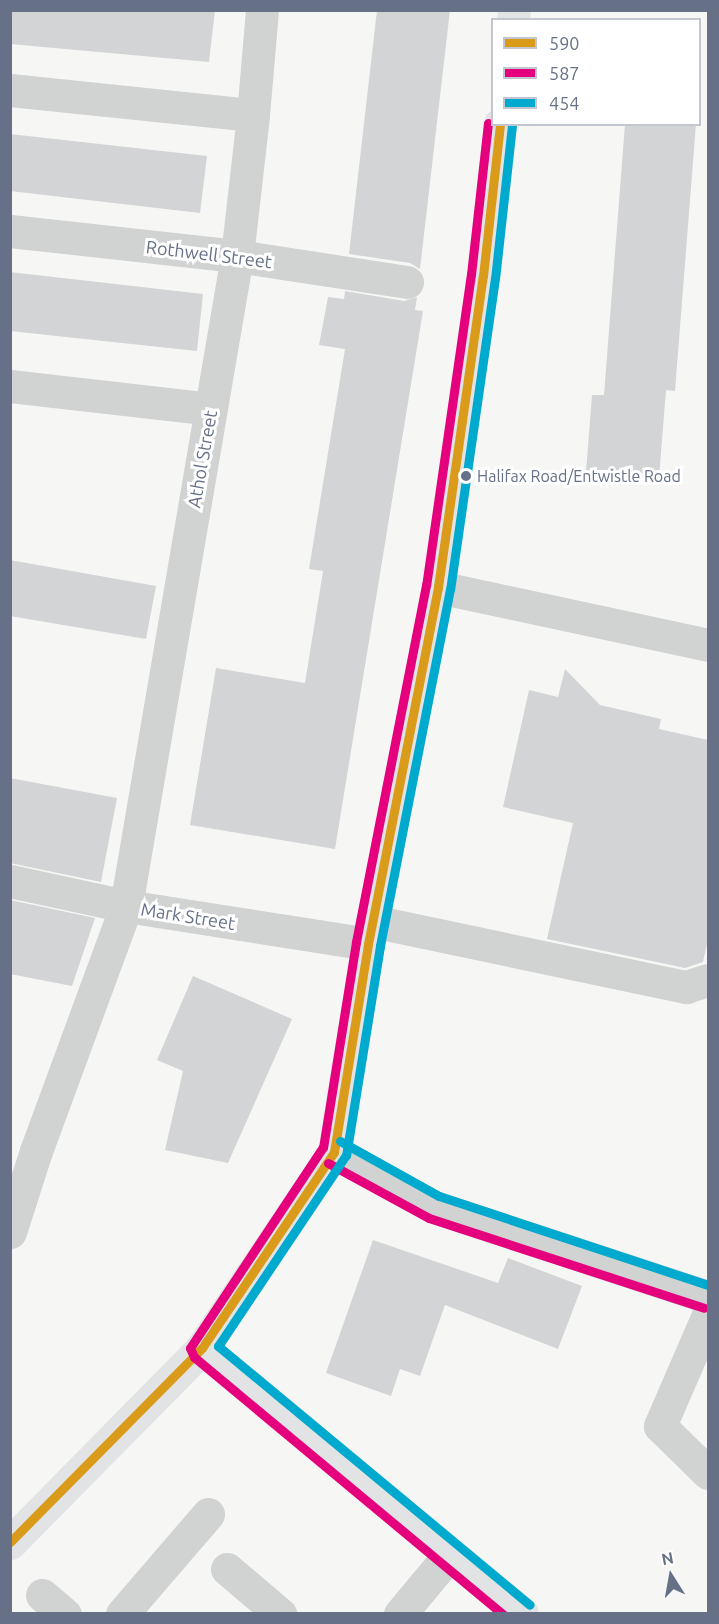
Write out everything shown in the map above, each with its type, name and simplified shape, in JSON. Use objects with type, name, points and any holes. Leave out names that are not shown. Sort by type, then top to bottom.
[{"type":"main road","points":[[10,1543],[202,1348],[334,1152],[370,933],[438,587],[483,276],[501,126]]},
{"type":"main road","points":[[202,1348],[522,1614]]},
{"type":"street","name":"Athol Street","points":[[10,1232],[23,1149],[126,906],[237,256],[262,10]]},
{"type":"street","points":[[10,90],[253,115]]},
{"type":"street","name":"Rothwell Street","points":[[10,231],[237,256],[407,282]]},
{"type":"street","points":[[10,386],[211,409]]},
{"type":"street","points":[[438,587],[708,645]]},
{"type":"street","name":"Mark Street","points":[[10,881],[126,906],[370,933],[686,987],[708,980]]},
{"type":"street","points":[[334,1152],[434,1207],[708,1297]]},
{"type":"street","points":[[708,1315],[660,1426],[708,1473]]},
{"type":"street","points":[[122,1614],[208,1514]]},
{"type":"street","points":[[400,1614],[450,1554]]},
{"type":"street","points":[[227,1569],[280,1614]]},
{"type":"building","points":[[10,10],[215,10],[209,62],[10,44]]},
{"type":"building","points":[[377,10],[450,10],[420,269],[410,263],[349,254]]},
{"type":"building","points":[[625,126],[696,126],[675,391],[666,390],[659,478],[586,472],[592,395],[604,395]]},
{"type":"building","points":[[10,134],[207,156],[200,213],[10,191]]},
{"type":"building","points":[[10,272],[203,294],[197,351],[10,331]]},
{"type":"building","points":[[345,291],[404,301],[417,297],[415,310],[423,311],[335,849],[190,825],[216,668],[305,683],[323,571],[309,569],[345,349],[319,345],[328,297],[344,299]]},
{"type":"building","points":[[10,560],[156,586],[146,639],[10,616]]},
{"type":"building","points":[[565,669],[600,705],[661,719],[659,729],[708,740],[708,939],[703,962],[685,968],[547,939],[573,823],[503,807],[529,690],[558,697]]},
{"type":"building","points":[[10,778],[117,798],[101,882],[10,863]]},
{"type":"building","points":[[10,900],[95,918],[72,986],[10,974]]},
{"type":"building","points":[[193,976],[292,1019],[228,1163],[165,1150],[183,1071],[157,1060]]},
{"type":"building","points":[[373,1240],[498,1283],[508,1258],[582,1286],[558,1349],[445,1305],[420,1376],[400,1369],[391,1396],[326,1373]]},
{"type":"transit line","name":"587","points":[[488,123],[471,274],[426,585],[356,942],[323,1147],[190,1348],[194,1357],[503,1614]]},
{"type":"transit line","name":"590","points":[[10,1542],[202,1348],[334,1152],[368,944],[438,587],[483,276],[500,126]]},
{"type":"transit line","name":"454","points":[[512,126],[495,278],[450,589],[380,946],[346,1155],[218,1346],[530,1605]]},
{"type":"transit line","name":"454","points":[[340,1141],[439,1196],[708,1285]]},
{"type":"transit line","name":"587","points":[[328,1163],[429,1218],[704,1308]]},
{"type":"place","name":"Halifax Road/Entwistle Road","points":[[466,476]]}]
